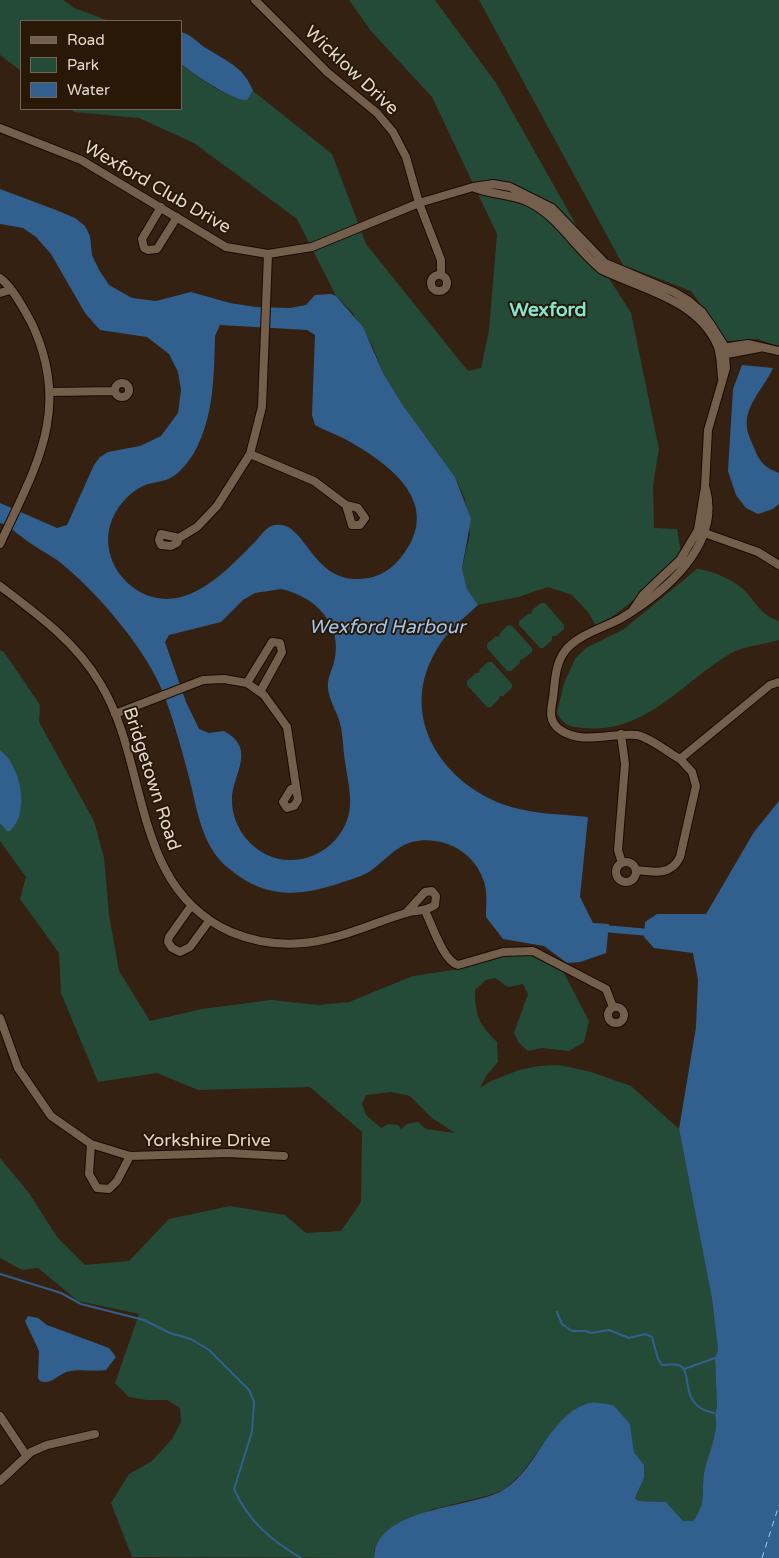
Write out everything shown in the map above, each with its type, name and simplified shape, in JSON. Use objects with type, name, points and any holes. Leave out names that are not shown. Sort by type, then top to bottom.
[{"type":"street","name":"Wicklow Drive","points":[[255,0],[327,72],[377,113],[393,132],[406,157],[420,203],[441,260],[441,275]]},
{"type":"street","name":"Wexford Club Drive","points":[[0,128],[81,160],[226,246],[268,254],[312,247],[420,203],[473,187],[518,198],[537,207],[558,224],[592,262],[619,274],[674,292],[702,312],[722,351],[722,378],[708,430],[701,532],[680,560],[643,595],[633,610],[573,643],[565,651],[558,668],[550,714],[554,725],[567,733],[594,738],[621,734],[639,736],[680,759]]},
{"type":"street","points":[[161,208],[142,239],[144,248],[148,250],[157,249],[177,217]]},
{"type":"street","points":[[179,538],[197,527],[217,506],[250,454],[262,407],[268,254]]},
{"type":"street","points":[[0,278],[22,304],[40,342],[51,392],[48,428],[43,445],[19,508],[0,544]]},
{"type":"street","points":[[0,293],[10,290]]},
{"type":"street","points":[[722,351],[763,347],[779,351]]},
{"type":"street","points":[[51,392],[115,391]]},
{"type":"street","points":[[250,454],[314,481],[346,505]]},
{"type":"street","points":[[701,532],[758,552],[779,565]]},
{"type":"street","name":"Bridgetown Road","points":[[0,586],[57,629],[100,682],[115,714],[152,842],[174,885],[190,906],[208,921],[258,942],[302,945],[346,935],[406,913],[425,910],[436,902],[436,896],[432,891],[425,892],[406,913]]},
{"type":"street","points":[[247,683],[272,642],[280,643],[282,652],[260,692]]},
{"type":"street","points":[[115,714],[203,680],[224,679],[247,683],[260,692],[287,727],[294,788]]},
{"type":"street","points":[[636,870],[664,872],[676,864],[680,857],[696,786],[692,772],[680,759],[770,686],[779,682]]},
{"type":"street","points":[[621,734],[625,764],[618,850],[622,863]]},
{"type":"street","points":[[622,863],[616,871],[618,878],[623,882],[633,880],[636,870]]},
{"type":"street","points":[[622,863],[631,863],[636,870]]},
{"type":"street","points":[[190,906],[172,931],[168,942],[176,950],[185,950],[190,947],[208,921]]},
{"type":"street","points":[[425,910],[446,954],[454,964],[458,965],[503,952],[533,951],[606,989],[613,1007]]},
{"type":"street","name":"Yorkshire Drive","points":[[0,1018],[18,1068],[51,1116],[91,1144],[130,1156],[228,1153],[284,1156]]},
{"type":"street","name":"Yorkshire Drive","points":[[91,1144],[89,1174],[97,1188],[109,1189],[117,1181],[130,1156]]},
{"type":"street","points":[[0,1416],[26,1455]]},
{"type":"street","points":[[0,1481],[26,1455],[47,1445],[95,1434]]},
{"type":"green space","points":[[0,0],[63,0],[74,8],[106,20],[20,20],[20,70],[0,55]]},
{"type":"green space","points":[[349,0],[435,0],[496,83],[584,239],[631,313],[659,449],[653,485],[654,528],[677,529],[681,553],[631,602],[596,626],[588,612],[572,595],[548,587],[518,597],[478,605],[467,589],[462,568],[470,534],[465,499],[455,477],[402,404],[383,373],[372,345],[353,313],[336,296],[297,219],[194,143],[139,118],[74,112],[71,110],[182,110],[182,65],[203,81],[230,95],[247,100],[253,91],[332,154],[366,244],[468,371],[481,368],[489,330],[497,234],[432,97],[371,31]]},
{"type":"green space","points":[[479,0],[779,0],[779,347],[758,339],[727,341],[691,291],[623,265]]},
{"type":"green space","points":[[697,569],[722,576],[744,590],[763,612],[779,621],[779,640],[733,652],[711,666],[661,704],[644,715],[626,723],[606,728],[585,728],[572,726],[562,721],[557,713],[564,683],[575,659],[586,648],[624,629]]},
{"type":"green space","points":[[541,603],[545,603],[564,625],[564,629],[556,636],[552,636],[552,640],[543,648],[540,648],[519,625],[519,621],[528,614],[532,614],[532,610]]},
{"type":"green space","points":[[508,625],[512,626],[532,648],[532,652],[520,660],[520,663],[511,671],[507,671],[487,648],[487,644],[496,636],[499,637],[500,633]]},
{"type":"green space","points":[[0,650],[4,652],[40,705],[39,722],[94,821],[104,858],[109,915],[119,971],[150,1021],[202,1009],[271,1000],[319,1005],[349,1002],[413,976],[460,969],[487,958],[513,953],[536,956],[563,971],[589,1021],[584,1042],[569,1051],[542,1048],[528,1051],[519,1043],[514,1033],[528,994],[523,984],[508,987],[495,978],[486,980],[475,990],[479,1019],[497,1042],[498,1062],[486,1076],[480,1088],[491,1081],[519,1070],[539,1066],[560,1065],[591,1072],[631,1086],[679,1129],[712,1299],[718,1350],[715,1358],[716,1427],[704,1473],[702,1503],[693,1521],[683,1521],[666,1502],[638,1501],[635,1498],[644,1478],[644,1465],[634,1452],[630,1424],[560,1422],[521,1474],[505,1489],[490,1495],[430,1510],[374,1550],[374,1558],[132,1557],[111,1503],[129,1474],[152,1461],[172,1439],[181,1422],[180,1408],[167,1400],[147,1400],[129,1397],[115,1383],[139,1314],[78,1301],[38,1268],[22,1270],[0,1258],[0,1158],[29,1193],[57,1237],[85,1265],[129,1261],[169,1219],[230,1206],[285,1215],[306,1233],[341,1231],[361,1202],[362,1132],[310,1087],[198,1090],[157,1073],[98,1082],[61,993],[59,953],[20,899],[26,877],[0,841]],"holes":[[[391,1092],[410,1096],[432,1118],[455,1133],[426,1129],[418,1122],[407,1124],[401,1129],[398,1125],[388,1124],[381,1128],[366,1115],[362,1104],[366,1095]]]},
{"type":"green space","points":[[488,662],[492,662],[512,684],[512,688],[503,696],[500,696],[491,707],[487,707],[467,685],[467,681],[476,673],[479,673],[480,669]]},
{"type":"water","points":[[182,32],[191,36],[204,47],[233,64],[244,75],[253,91],[247,100],[241,99],[223,92],[182,65]]},
{"type":"water","name":"Wexford Harbour","points":[[0,189],[75,218],[85,226],[90,236],[92,255],[109,285],[132,298],[156,301],[191,292],[230,303],[256,307],[290,308],[306,305],[315,295],[331,294],[336,296],[363,327],[383,373],[402,404],[455,477],[471,519],[462,568],[467,589],[478,605],[446,636],[437,649],[426,673],[422,697],[424,720],[431,741],[443,761],[459,778],[479,793],[502,804],[533,812],[588,817],[580,897],[593,923],[609,924],[606,953],[580,962],[567,963],[544,946],[503,939],[486,917],[486,888],[478,869],[464,853],[445,843],[423,840],[412,842],[400,847],[369,872],[351,880],[324,888],[294,893],[267,890],[254,885],[240,877],[218,858],[211,848],[201,825],[184,758],[166,700],[148,663],[135,643],[104,605],[72,573],[57,560],[9,527],[0,523],[0,503],[57,528],[67,525],[94,465],[100,457],[108,452],[140,446],[161,436],[178,413],[181,390],[178,372],[169,354],[147,337],[100,330],[85,313],[51,254],[36,237],[23,228],[0,224]],"holes":[[[220,325],[307,330],[315,335],[312,415],[315,425],[355,445],[386,466],[399,478],[409,492],[416,508],[417,524],[411,542],[391,568],[373,577],[352,579],[336,574],[323,566],[296,533],[286,526],[275,525],[266,530],[218,577],[204,587],[189,594],[174,598],[158,598],[142,593],[120,575],[113,563],[109,549],[108,539],[112,520],[122,503],[136,490],[145,485],[169,479],[187,463],[194,453],[201,439],[209,411],[212,396],[215,336]],[[281,589],[305,598],[315,605],[331,624],[335,636],[336,649],[328,688],[341,728],[350,801],[348,817],[344,827],[331,844],[313,856],[291,860],[279,859],[258,850],[242,833],[236,822],[232,799],[241,762],[239,746],[234,738],[224,731],[209,733],[199,729],[186,702],[165,642],[169,635],[221,622],[243,600],[255,593]]]},
{"type":"water","points":[[742,365],[773,368],[752,404],[747,420],[748,433],[759,458],[767,467],[779,473],[779,504],[773,509],[758,514],[746,508],[736,495],[728,471],[733,389]]},
{"type":"water","points":[[0,750],[13,766],[20,789],[20,812],[10,831],[7,831],[0,823]]},
{"type":"water","points":[[779,801],[779,1558],[374,1558],[379,1541],[391,1528],[408,1518],[491,1496],[505,1489],[526,1468],[562,1420],[573,1411],[589,1403],[613,1405],[630,1424],[634,1452],[644,1465],[644,1478],[635,1498],[638,1501],[666,1502],[683,1521],[693,1521],[697,1514],[702,1503],[704,1473],[716,1427],[715,1358],[718,1350],[712,1299],[679,1129],[696,1027],[698,980],[693,953],[654,948],[644,937],[645,922],[657,914],[706,914],[754,832]]},
{"type":"water","points":[[28,1316],[38,1318],[47,1325],[109,1348],[116,1357],[106,1370],[71,1371],[47,1382],[40,1381],[38,1378],[39,1351],[25,1321]]},
{"type":"waterway","points":[[609,929],[644,932]]},
{"type":"waterway","points":[[0,1274],[61,1293],[81,1304],[144,1320],[170,1333],[191,1339],[209,1350],[249,1390],[254,1402],[252,1432],[234,1489],[246,1511],[262,1529],[280,1545],[301,1558]]},
{"type":"waterway","points":[[557,1312],[562,1324],[572,1331],[591,1333],[609,1330],[629,1338],[645,1334],[652,1337],[658,1359],[662,1365],[678,1365],[683,1368],[690,1396],[702,1409],[714,1413]]},
{"type":"waterway","points":[[684,1369],[715,1358]]},
{"type":"ferry route","points":[[762,1558],[779,1505]]},
{"type":"district","name":"Wexford","points":[[548,311]]}]
